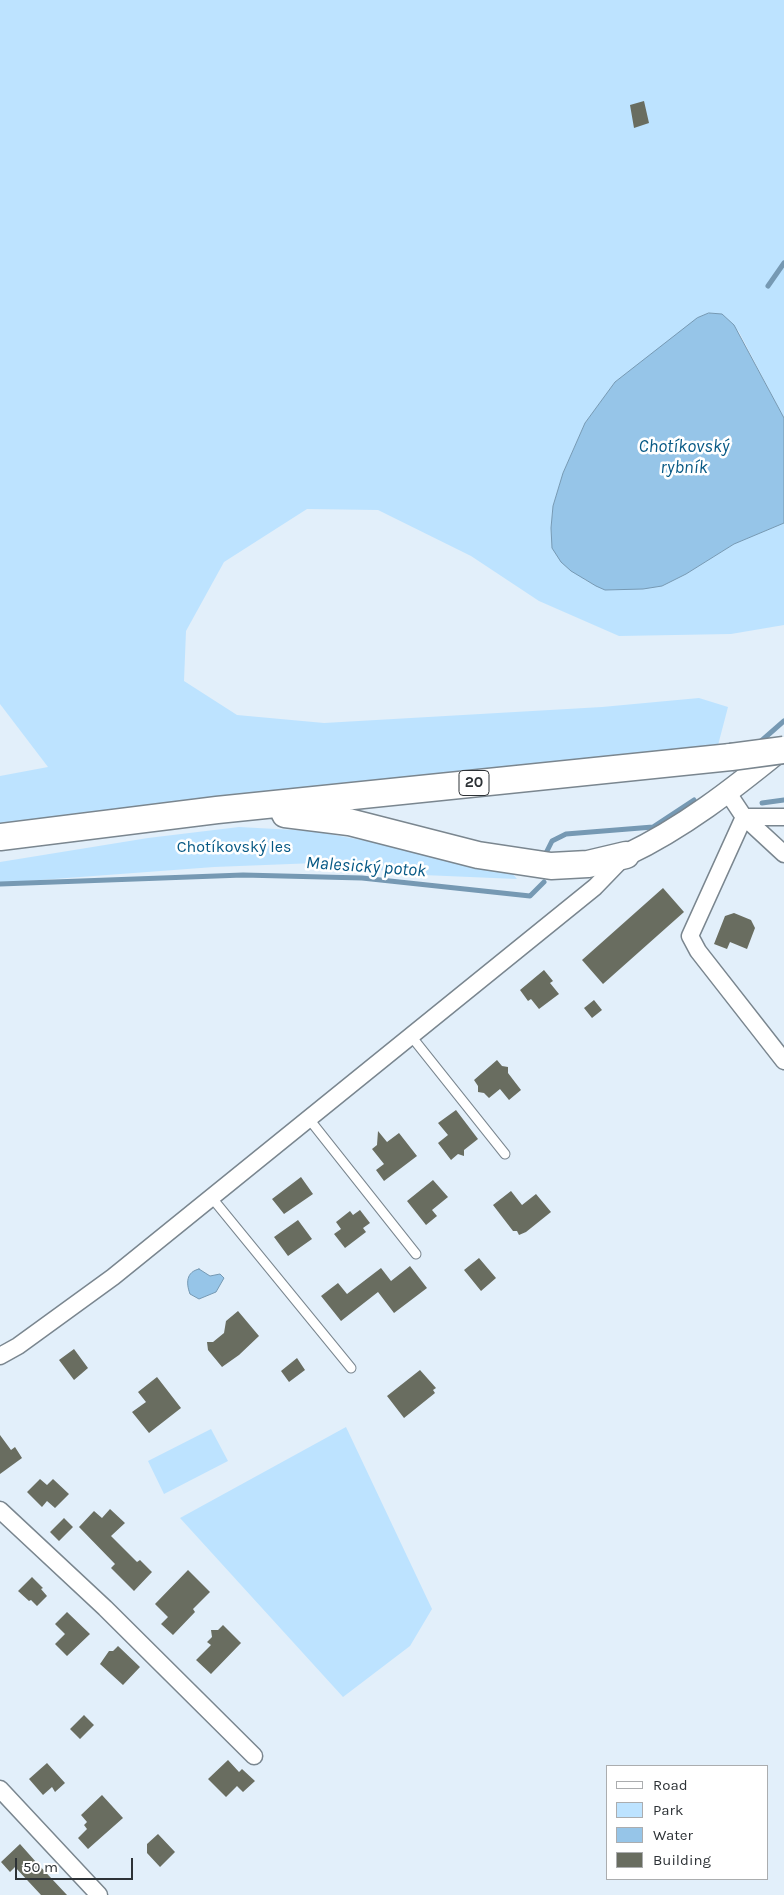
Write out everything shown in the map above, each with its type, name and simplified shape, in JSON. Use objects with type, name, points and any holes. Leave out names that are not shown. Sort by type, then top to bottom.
[{"type":"main road","name":"20","points":[[0,837],[217,810],[784,749]]},
{"type":"main road","points":[[217,810],[306,816],[349,822],[478,855],[551,866],[588,864],[626,855]]},
{"type":"street","points":[[0,1356],[18,1346],[114,1277],[594,887],[626,855],[651,843],[728,793],[784,749]]},
{"type":"street","points":[[728,793],[744,817],[784,854]]},
{"type":"street","points":[[744,817],[784,817]]},
{"type":"street","points":[[744,817],[690,936],[698,951],[784,1061]]},
{"type":"street","points":[[0,1510],[104,1608],[254,1756]]},
{"type":"street","points":[[0,1789],[99,1895]]},
{"type":"lane","points":[[411,1036],[505,1154]]},
{"type":"lane","points":[[309,1119],[416,1254]]},
{"type":"lane","points":[[212,1198],[351,1368]]},
{"type":"green space","points":[[0,0],[784,0],[784,418],[739,332],[722,314],[709,313],[615,382],[585,423],[563,473],[553,506],[551,528],[552,548],[585,580],[606,590],[662,586],[686,574],[734,544],[784,523],[784,625],[731,634],[619,636],[539,601],[471,556],[378,510],[307,509],[224,562],[186,631],[184,681],[237,715],[324,723],[602,707],[699,698],[728,707],[717,749],[0,830],[0,776],[48,767],[0,704]]},
{"type":"green space","name":"Chotíkovský les","points":[[239,827],[313,831],[507,867],[517,879],[423,875],[316,863],[214,867],[0,883],[0,862],[148,838]]},
{"type":"green space","points":[[346,1427],[432,1609],[410,1646],[343,1697],[180,1518]]},
{"type":"green space","points":[[211,1429],[228,1461],[164,1494],[148,1461]]},
{"type":"water","name":"Chotíkovský rybník","points":[[709,313],[722,314],[734,325],[784,418],[784,523],[734,544],[686,574],[662,586],[643,589],[605,590],[571,571],[561,562],[552,548],[553,506],[563,473],[585,423],[615,382],[697,318]]},
{"type":"water","points":[[199,1269],[210,1276],[220,1274],[224,1278],[216,1292],[199,1299],[190,1294],[188,1278],[195,1270]]},
{"type":"building","points":[[644,101],[649,123],[634,128],[630,105]]},
{"type":"building","points":[[663,888],[684,912],[603,984],[582,960]]},
{"type":"building","points":[[734,913],[751,920],[755,928],[747,949],[730,942],[727,949],[714,944],[725,916]]},
{"type":"building","points":[[544,970],[553,981],[550,983],[559,994],[539,1009],[531,999],[528,1001],[520,990]]},
{"type":"building","points":[[594,1000],[602,1010],[592,1018],[584,1008]]},
{"type":"building","points":[[497,1060],[502,1066],[508,1067],[508,1073],[521,1090],[509,1100],[500,1089],[489,1098],[484,1093],[478,1092],[478,1086],[474,1080]]},
{"type":"building","points":[[456,1110],[478,1139],[464,1150],[464,1156],[458,1154],[451,1160],[438,1143],[448,1135],[438,1123]]},
{"type":"building","points":[[378,1131],[387,1142],[399,1133],[417,1156],[384,1181],[376,1170],[384,1164],[372,1149],[377,1145]]},
{"type":"building","points":[[301,1177],[313,1194],[284,1214],[272,1199]]},
{"type":"building","points":[[433,1180],[448,1197],[432,1210],[437,1216],[426,1225],[407,1201]]},
{"type":"building","points":[[511,1191],[522,1205],[536,1194],[551,1212],[526,1232],[519,1235],[517,1231],[513,1231],[493,1205]]},
{"type":"building","points":[[360,1210],[370,1223],[363,1228],[366,1232],[345,1248],[334,1234],[341,1229],[336,1222],[350,1211],[353,1215]]},
{"type":"building","points":[[298,1220],[312,1239],[288,1256],[274,1237]]},
{"type":"building","points":[[479,1258],[496,1278],[481,1291],[464,1270]]},
{"type":"building","points":[[410,1266],[427,1288],[394,1313],[378,1292],[341,1321],[321,1296],[338,1283],[347,1294],[381,1268],[391,1281]]},
{"type":"building","points":[[238,1311],[259,1336],[239,1355],[222,1367],[208,1350],[207,1342],[213,1342],[224,1333],[226,1321]]},
{"type":"building","points":[[74,1349],[88,1368],[74,1380],[59,1360]]},
{"type":"building","points":[[297,1358],[305,1370],[289,1382],[281,1371]]},
{"type":"building","points":[[420,1370],[436,1388],[433,1390],[435,1393],[404,1418],[387,1396]]},
{"type":"building","points":[[157,1377],[181,1408],[149,1433],[132,1412],[146,1402],[138,1392]]},
{"type":"building","points":[[0,1435],[11,1450],[15,1447],[22,1458],[0,1474]]},
{"type":"building","points":[[40,1479],[47,1485],[53,1479],[69,1494],[55,1508],[47,1501],[42,1507],[27,1492]]},
{"type":"building","points":[[110,1509],[125,1523],[111,1536],[137,1562],[140,1560],[152,1572],[134,1591],[111,1568],[115,1564],[79,1527],[94,1511],[102,1518]]},
{"type":"building","points":[[64,1518],[73,1527],[59,1541],[50,1532]]},
{"type":"building","points":[[188,1570],[210,1592],[193,1609],[195,1612],[173,1635],[161,1624],[168,1617],[155,1604]]},
{"type":"building","points":[[32,1577],[43,1588],[41,1589],[47,1596],[37,1606],[18,1591]]},
{"type":"building","points":[[67,1612],[90,1634],[67,1656],[55,1644],[65,1634],[55,1624]]},
{"type":"building","points":[[223,1625],[241,1643],[211,1674],[196,1660],[211,1645],[207,1642],[212,1637],[211,1630],[218,1630]]},
{"type":"building","points":[[118,1646],[140,1667],[123,1685],[100,1664],[109,1651],[113,1651]]},
{"type":"building","points":[[84,1715],[94,1725],[80,1739],[70,1729]]},
{"type":"building","points":[[228,1760],[239,1772],[242,1769],[255,1781],[243,1792],[237,1786],[226,1797],[208,1779]]},
{"type":"building","points":[[47,1763],[65,1783],[55,1792],[52,1787],[43,1795],[29,1779]]},
{"type":"building","points":[[102,1795],[123,1818],[88,1849],[78,1838],[87,1829],[84,1825],[87,1822],[81,1815]]},
{"type":"building","points":[[158,1834],[175,1852],[160,1867],[147,1853],[147,1844]]},
{"type":"building","points":[[20,1844],[67,1895],[41,1895],[15,1867],[10,1872],[1,1862]]},
{"type":"waterway","points":[[768,286],[784,263]]},
{"type":"waterway","name":"Malesický potok","points":[[760,742],[784,721]]},
{"type":"waterway","name":"Malesický potok","points":[[546,853],[552,841],[566,834],[653,827],[694,800]]},
{"type":"waterway","points":[[762,803],[784,800]]},
{"type":"waterway","name":"Malesický potok","points":[[0,884],[243,875],[362,878],[530,896],[544,882]]}]
